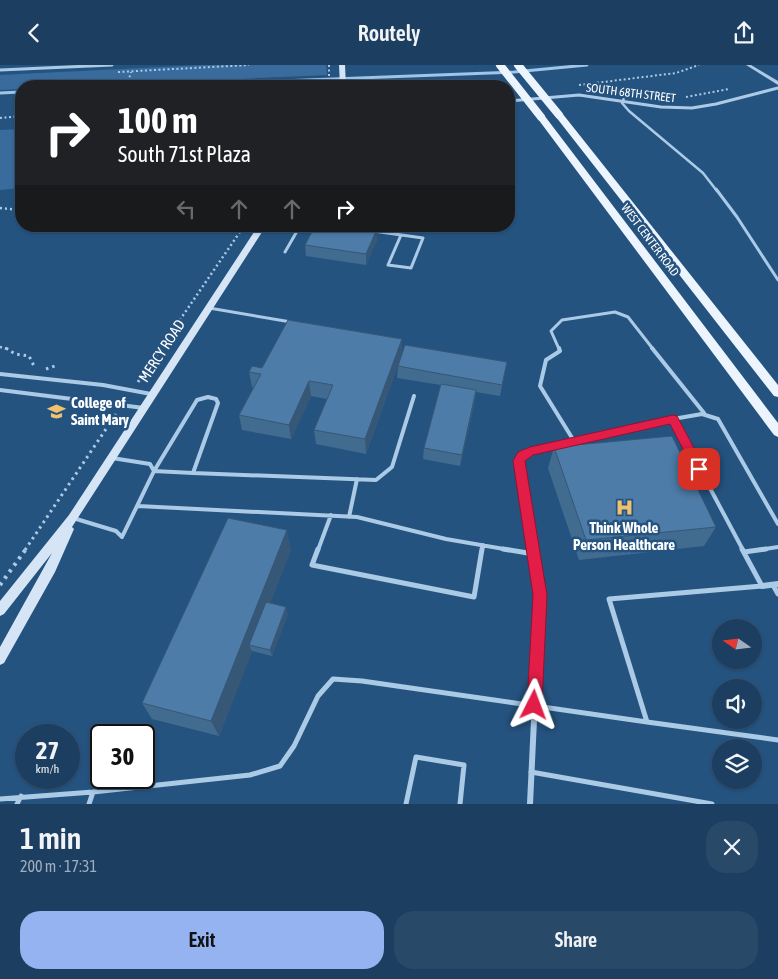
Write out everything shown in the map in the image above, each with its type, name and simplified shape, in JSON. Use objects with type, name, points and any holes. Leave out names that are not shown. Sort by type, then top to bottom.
[{"type":"main road","points":[[342,65],[343,80]]},
{"type":"main road","name":"WEST CENTER ROAD","points":[[500,65],[512,80]]},
{"type":"main road","name":"WEST CENTER ROAD","points":[[518,65],[778,393]]},
{"type":"main road","name":"WEST CENTER ROAD","points":[[515,84],[778,432]]},
{"type":"main road","name":"MERCY ROAD","points":[[0,610],[73,518],[258,232]]},
{"type":"main road","name":"MERCY ROAD","points":[[0,659],[47,574],[73,518]]},
{"type":"street","points":[[0,70],[112,65]]},
{"type":"street","points":[[749,66],[778,83]]},
{"type":"street","name":"SOUTH 68TH STREET","points":[[515,100],[573,95],[623,99],[667,107],[702,107],[778,88]]},
{"type":"street","points":[[519,461],[540,595],[530,804]]},
{"type":"street","points":[[762,586],[776,584]]},
{"type":"lane","points":[[623,99],[622,103],[629,111],[703,173],[737,217],[778,280]]},
{"type":"lane","points":[[284,252],[296,232]]},
{"type":"lane","points":[[379,232],[401,235],[422,238],[411,268],[388,265],[401,235]]},
{"type":"lane","points":[[209,308],[297,323]]},
{"type":"lane","points":[[574,441],[540,386],[546,360],[560,351],[551,331],[562,320],[615,312],[628,317],[704,413]]},
{"type":"lane","points":[[0,373],[103,385],[154,395]]},
{"type":"lane","points":[[0,390],[145,408]]},
{"type":"lane","points":[[154,471],[376,480],[392,467],[414,396]]},
{"type":"lane","points":[[73,518],[116,531],[122,537],[154,471],[196,399],[208,397],[216,399],[218,403],[192,473]]},
{"type":"lane","points":[[519,461],[522,455],[530,451],[704,413],[718,419],[778,524]]},
{"type":"lane","points":[[646,722],[609,599],[762,586],[673,419]]},
{"type":"lane","points":[[112,458],[150,464],[154,471]]},
{"type":"lane","points":[[349,517],[357,479]]},
{"type":"lane","points":[[138,506],[349,517],[534,554]]},
{"type":"lane","points":[[331,515],[312,565],[474,597],[483,545]]},
{"type":"lane","points":[[744,552],[778,547]]},
{"type":"lane","points":[[776,584],[778,594]]},
{"type":"lane","points":[[0,799],[93,792],[250,775],[280,766],[294,745],[318,696],[333,679],[362,681],[778,740]]},
{"type":"lane","points":[[406,804],[416,757],[464,765],[460,804]]},
{"type":"lane","points":[[531,772],[712,804]]},
{"type":"lane","points":[[89,804],[93,792]]},
{"type":"lane","points":[[17,804],[21,796]]},
{"type":"path","points":[[129,80],[131,72],[249,65]]},
{"type":"path","points":[[329,65],[329,80]]},
{"type":"path","points":[[581,89],[578,85],[676,73],[699,65]]},
{"type":"path","points":[[678,97],[729,89]]},
{"type":"path","points":[[0,118],[15,117]]},
{"type":"path","points":[[0,208],[15,209]]},
{"type":"path","points":[[0,347],[7,348],[15,354],[29,356],[33,367],[45,369],[58,365]]},
{"type":"shaded area","points":[[203,65],[326,65],[327,75],[217,80],[15,80],[15,89],[0,90],[0,75]]},
{"type":"shaded area","points":[[15,129],[15,189],[0,190],[0,130]]},
{"type":"building","points":[[312,232],[376,232],[366,254],[305,245]]},
{"type":"building","points":[[288,320],[402,339],[365,439],[314,430],[333,385],[309,381],[289,425],[239,415],[261,374],[249,372],[252,366],[262,368]]},
{"type":"building","points":[[405,345],[507,362],[502,385],[398,366]]},
{"type":"building","points":[[441,384],[476,390],[462,455],[424,448]]},
{"type":"building","name":"Think Whole Person Healthcare","points":[[672,436],[716,527],[586,540],[554,447]]},
{"type":"building","points":[[228,518],[287,530],[211,721],[142,703]]},
{"type":"building","points":[[266,602],[286,607],[270,650],[249,645]]},
{"type":"waterway","points":[[304,80],[514,72],[587,65]]},
{"type":"waterway","points":[[0,93],[15,92]]},
{"type":"place","name":"College of Saint Mary","points":[[57,412]]},
{"type":"place","name":"Think Whole Person Healthcare","points":[[624,507]]},
{"type":"route","points":[[534,705],[540,595],[519,461],[522,455],[530,451],[673,419],[699,469]]}]
